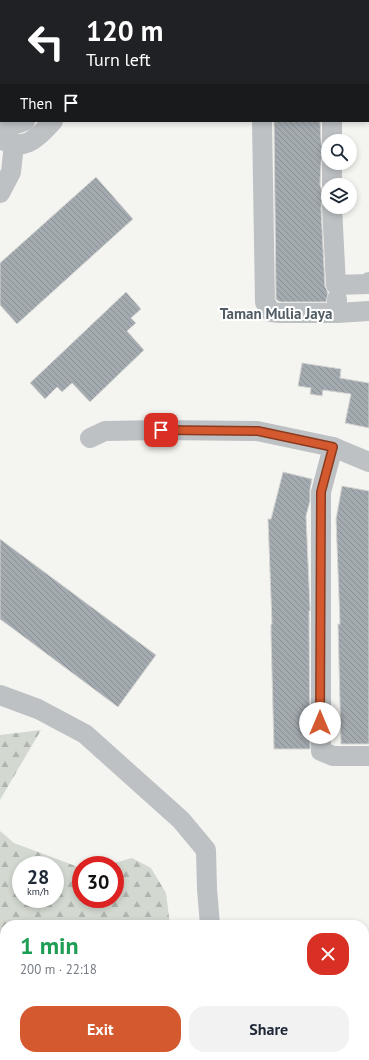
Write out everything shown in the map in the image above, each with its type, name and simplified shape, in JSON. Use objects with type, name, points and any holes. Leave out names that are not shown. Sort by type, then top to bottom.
[{"type":"street","points":[[0,127],[22,122]]},
{"type":"street","points":[[0,193],[11,172],[7,142],[22,144],[31,142],[52,122]]},
{"type":"street","points":[[262,122],[265,302],[271,312],[280,314],[369,311]]},
{"type":"street","points":[[332,122],[332,134]]},
{"type":"street","points":[[332,214],[337,313]]},
{"type":"street","points":[[336,285],[367,284],[369,282]]},
{"type":"street","points":[[90,438],[105,431],[258,431],[333,447],[369,462]]},
{"type":"street","points":[[333,447],[321,492],[321,751],[333,756],[369,756]]},
{"type":"street","points":[[0,695],[38,709],[85,734],[181,820],[206,850],[210,920]]},
{"type":"green space","points":[[41,730],[0,800],[0,735]]},
{"type":"green space","points":[[0,831],[14,843],[49,856],[12,856],[12,908],[64,908],[64,862],[72,865],[72,908],[124,908],[124,860],[132,858],[151,868],[166,893],[169,920],[0,920]]},
{"type":"building","points":[[274,122],[320,122],[321,214],[325,286],[328,293],[326,302],[278,301],[276,299]]},
{"type":"building","points":[[96,177],[133,219],[17,324],[0,305],[0,263]]},
{"type":"building","points":[[126,292],[141,309],[131,318],[136,323],[127,331],[144,350],[90,402],[72,383],[62,392],[57,387],[45,399],[30,383]]},
{"type":"building","points":[[302,363],[341,369],[340,378],[369,383],[369,428],[345,423],[351,394],[323,390],[322,396],[310,394],[311,388],[298,386]]},
{"type":"building","points":[[283,472],[312,479],[310,501],[306,516],[310,608],[310,749],[274,749],[272,624],[268,519],[271,519]]},
{"type":"building","points":[[342,486],[369,491],[369,744],[341,744],[338,624],[340,624],[336,519]]},
{"type":"building","points":[[0,539],[156,655],[118,707],[0,619]]},
{"type":"district","name":"Taman Mulia Jaya","points":[[276,314]]},
{"type":"route","points":[[161,430],[258,431],[333,447],[321,492],[320,723]]}]
